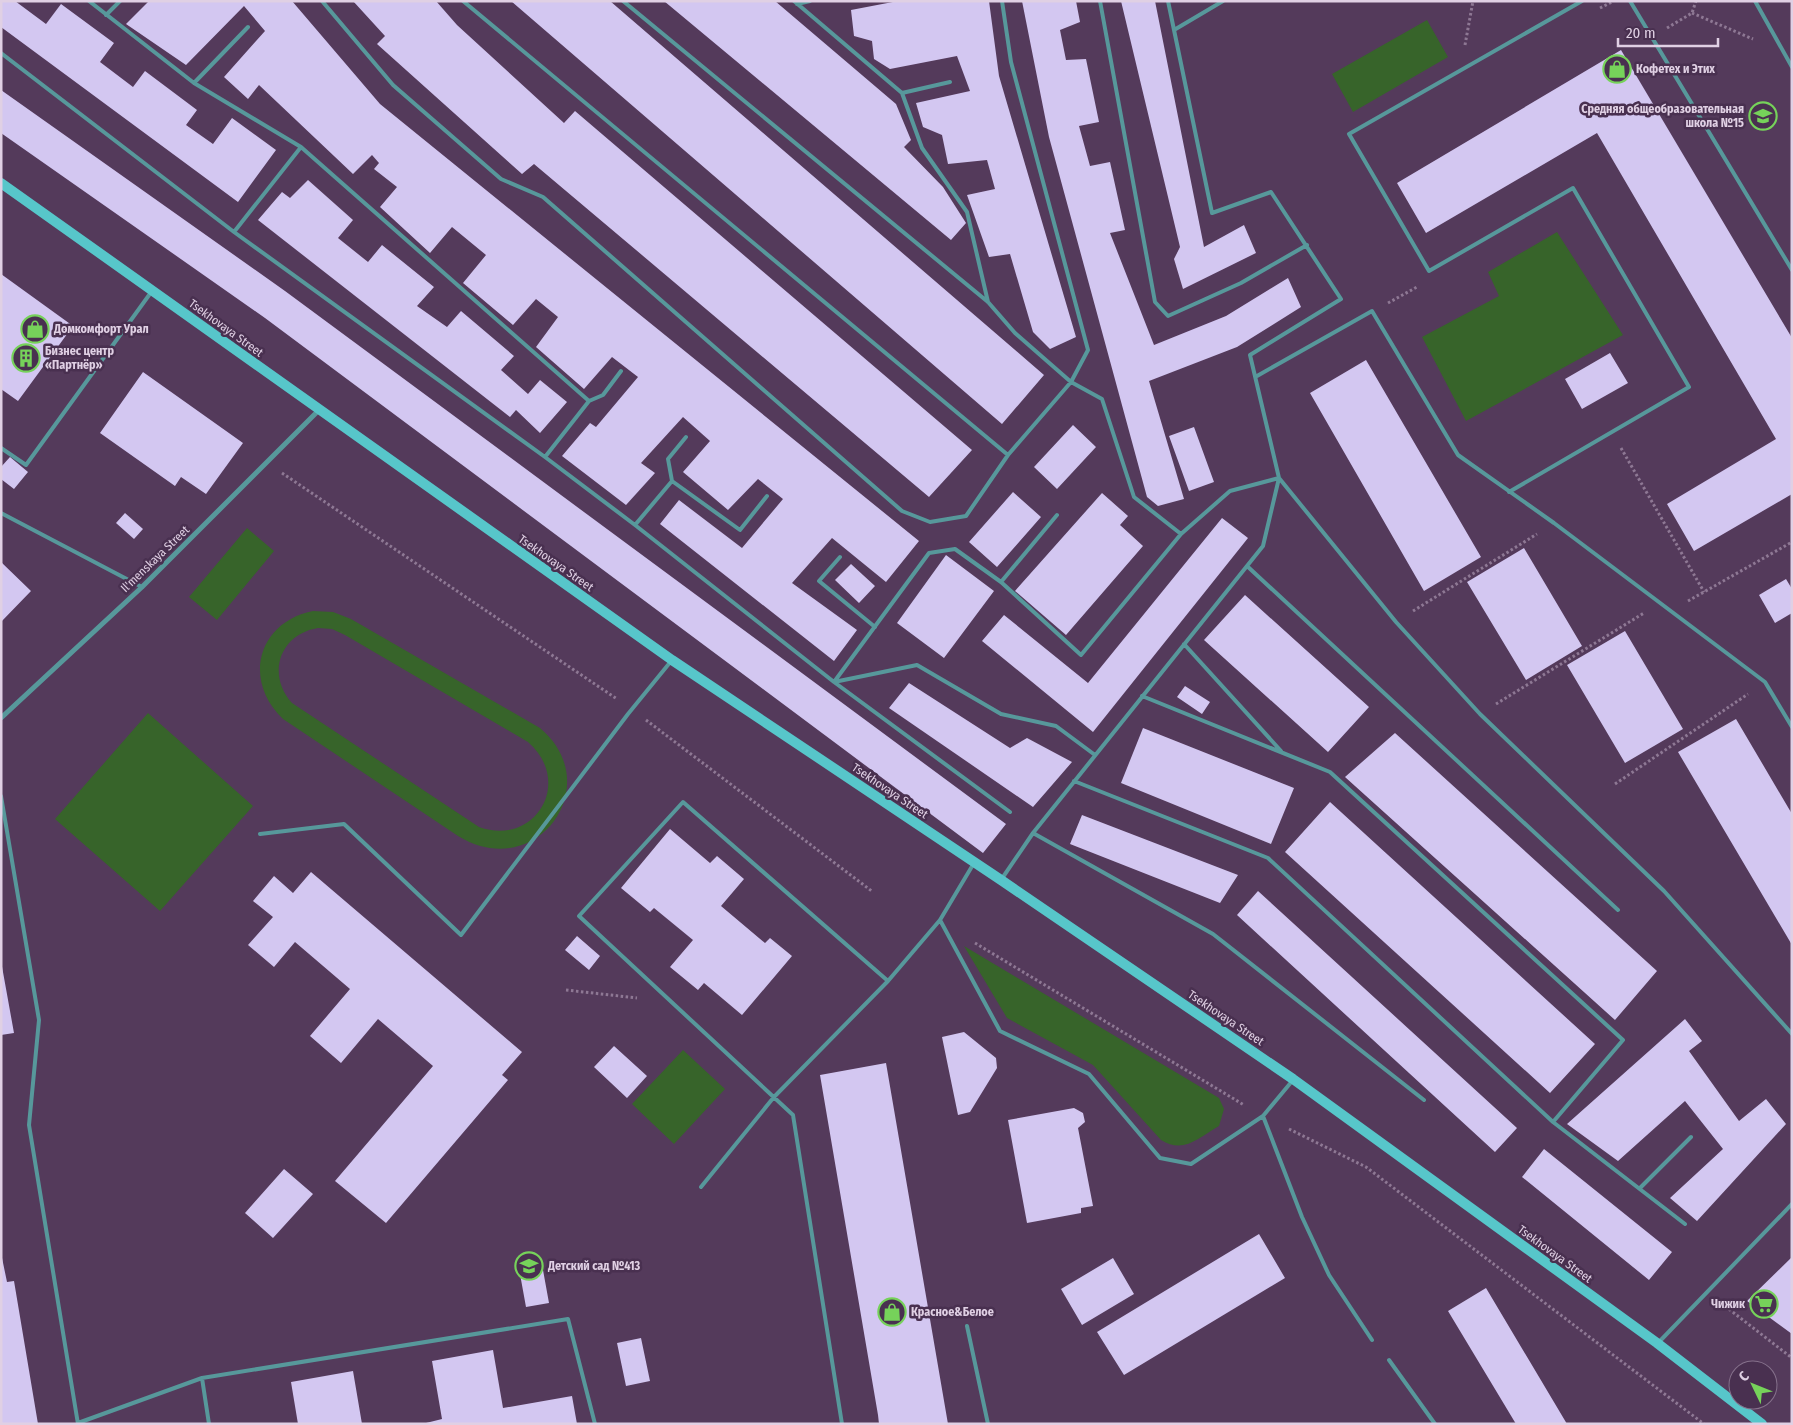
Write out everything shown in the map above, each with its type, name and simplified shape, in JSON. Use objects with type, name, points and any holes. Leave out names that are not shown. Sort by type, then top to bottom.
[{"type":"main road","name":"Tsekhovaya Street","points":[[1,183],[672,660],[1001,880],[1293,1079],[1657,1343],[1762,1424]]},
{"type":"street","name":"Il'menskaya Street","points":[[1,718],[142,587],[319,410]]},
{"type":"lane","points":[[89,1],[194,83],[300,147],[589,401]]},
{"type":"lane","points":[[106,15],[120,1]]},
{"type":"lane","points":[[322,1],[393,85],[501,179],[543,197],[902,511],[930,522],[966,516],[1008,455],[1071,382],[1088,350],[1011,62],[1002,1]]},
{"type":"lane","points":[[463,1],[1008,455]]},
{"type":"lane","points":[[623,1],[988,302],[1015,333],[1071,382],[1102,400],[1134,497],[1181,534]]},
{"type":"lane","points":[[796,3],[810,1]]},
{"type":"lane","points":[[1100,1],[1155,302],[1168,316],[1242,283],[1307,246]]},
{"type":"lane","points":[[1001,880],[1033,833],[1263,546],[1279,478],[1257,376],[1250,355],[1341,299],[1271,192],[1212,213],[1168,1]]},
{"type":"lane","points":[[1174,30],[1223,1]]},
{"type":"lane","points":[[1509,492],[1689,387],[1573,188],[1428,271],[1349,134],[1582,1]]},
{"type":"lane","points":[[1630,1],[1792,270]]},
{"type":"lane","points":[[1755,1],[1792,68]]},
{"type":"lane","points":[[796,3],[902,93],[922,148],[967,212],[988,302]]},
{"type":"lane","points":[[194,83],[248,27]]},
{"type":"lane","points":[[1,53],[234,232],[635,524],[834,682],[1010,812]]},
{"type":"lane","points":[[902,93],[950,82]]},
{"type":"lane","points":[[234,232],[300,147]]},
{"type":"lane","points":[[1,448],[26,465],[152,291]]},
{"type":"lane","points":[[1257,376],[1372,312],[1458,455],[1554,523],[1765,682],[1792,727]]},
{"type":"lane","points":[[545,457],[589,401],[603,395],[621,371]]},
{"type":"lane","points":[[686,437],[668,459],[672,480],[740,530],[767,496]]},
{"type":"lane","points":[[834,682],[929,553],[955,549],[1000,582],[1081,655],[1181,534],[1230,491],[1279,478]]},
{"type":"lane","points":[[1279,478],[1396,622],[1480,714],[1664,891],[1792,1034]]},
{"type":"lane","points":[[635,524],[672,480]]},
{"type":"lane","points":[[1,513],[142,587]]},
{"type":"lane","points":[[1000,582],[1057,515]]},
{"type":"lane","points":[[840,557],[819,581],[875,627]]},
{"type":"lane","points":[[1247,566],[1618,910]]},
{"type":"lane","points":[[1184,644],[1283,753]]},
{"type":"lane","points":[[260,834],[344,824],[462,935],[632,709],[672,660]]},
{"type":"lane","points":[[834,682],[916,666],[1001,714],[1056,726],[1095,755]]},
{"type":"lane","points":[[1142,696],[1330,772],[1623,1040],[1553,1122]]},
{"type":"lane","points":[[1074,781],[1268,858],[1553,1122],[1685,1224]]},
{"type":"lane","points":[[1,796],[39,1020],[29,1125],[78,1423],[202,1378],[568,1319],[595,1424]]},
{"type":"lane","points":[[842,1424],[793,1115],[579,916],[683,802],[888,981]]},
{"type":"lane","points":[[1033,833],[1213,934],[1424,1100]]},
{"type":"lane","points":[[701,1187],[774,1097],[888,981],[940,920],[975,863]]},
{"type":"lane","points":[[940,920],[1000,1031],[1089,1074],[1160,1158],[1191,1164],[1263,1116],[1293,1079]]},
{"type":"lane","points":[[1263,1116],[1302,1217],[1329,1275],[1372,1340]]},
{"type":"lane","points":[[1640,1188],[1691,1137]]},
{"type":"lane","points":[[1657,1343],[1792,1204]]},
{"type":"lane","points":[[967,1326],[988,1424]]},
{"type":"lane","points":[[1389,1360],[1435,1424]]},
{"type":"lane","points":[[202,1378],[210,1424]]},
{"type":"path","points":[[1461,70],[1473,1]]},
{"type":"path","points":[[1596,11],[1613,1]]},
{"type":"path","points":[[1677,22],[1692,13],[1696,1]]},
{"type":"path","points":[[1692,13],[1783,52]]},
{"type":"path","points":[[1372,312],[1419,286],[1428,271]]},
{"type":"path","points":[[1628,441],[1620,446],[1704,592]]},
{"type":"path","points":[[267,463],[632,709],[873,892]]},
{"type":"path","points":[[1396,622],[1554,523]]},
{"type":"path","points":[[1670,612],[1792,542]]},
{"type":"path","points":[[1480,714],[1659,603]]},
{"type":"path","points":[[1615,784],[1765,682]]},
{"type":"path","points":[[974,942],[1263,1116],[1366,1167],[1704,1424]]},
{"type":"path","points":[[566,990],[670,1002]]},
{"type":"path","points":[[1708,1292],[1792,1358]]},
{"type":"green space","points":[[1427,20],[1448,57],[1353,112],[1332,74]]},
{"type":"green space","points":[[1557,232],[1623,335],[1466,421],[1422,337],[1499,296],[1488,272]]},
{"type":"green space","points":[[247,528],[274,551],[217,620],[189,597]]},
{"type":"green space","points":[[313,611],[333,612],[351,619],[540,728],[559,751],[567,776],[565,800],[554,821],[536,838],[513,847],[487,847],[458,836],[283,719],[270,704],[263,687],[260,671],[262,654],[269,640],[279,627],[294,617]],"holes":[[[318,628],[332,629],[528,742],[541,758],[548,775],[547,792],[542,807],[531,819],[517,828],[499,831],[479,827],[292,703],[284,692],[280,680],[279,668],[281,657],[286,647],[294,638],[305,632]]]},
{"type":"green space","points":[[148,713],[253,806],[160,911],[55,819]]},
{"type":"green space","points":[[964,946],[1219,1098],[1224,1109],[1219,1126],[1191,1143],[1184,1145],[1169,1144],[1161,1140],[1093,1065],[1007,1018]]},
{"type":"green space","points":[[683,1050],[725,1089],[674,1144],[632,1104]]},
{"type":"building","points":[[1,1],[15,1],[46,24],[61,4],[114,43],[100,62],[133,87],[145,71],[197,110],[186,125],[213,144],[232,118],[276,150],[238,202],[1,27]]},
{"type":"building","points":[[149,1],[292,1],[380,104],[919,541],[886,582],[832,538],[792,583],[857,630],[834,661],[660,524],[679,500],[742,548],[783,499],[758,479],[728,510],[683,472],[710,441],[683,417],[641,463],[655,473],[626,505],[562,456],[590,423],[596,427],[638,377],[612,357],[584,389],[536,347],[558,317],[536,299],[513,325],[463,283],[486,255],[452,227],[430,253],[380,207],[397,187],[374,169],[379,163],[372,155],[353,174],[259,85],[248,99],[224,77],[265,31],[244,6],[186,65],[126,24]]},
{"type":"building","points":[[353,1],[436,1],[457,25],[564,123],[575,111],[972,450],[929,497],[534,164],[522,174],[377,44],[385,36]]},
{"type":"building","points":[[511,1],[610,1],[1044,375],[1002,424]]},
{"type":"building","points":[[664,1],[775,1],[896,104],[911,140],[904,147],[943,187],[966,223],[951,240]]},
{"type":"building","points":[[898,1],[989,1],[999,76],[1076,337],[1050,349],[1033,332],[1010,254],[989,257],[967,195],[995,189],[987,160],[948,164],[942,135],[923,127],[916,103],[970,91],[957,56],[890,69],[874,59],[872,41],[854,36],[851,10]]},
{"type":"building","points":[[1022,1],[1076,1],[1080,22],[1060,30],[1066,60],[1086,59],[1099,122],[1079,126],[1090,166],[1110,162],[1125,230],[1110,233],[1154,345],[1226,316],[1288,278],[1301,307],[1237,347],[1149,381],[1184,499],[1158,506],[1147,497],[1049,137]]},
{"type":"building","points":[[1121,1],[1155,1],[1204,247],[1244,225],[1256,253],[1183,289],[1174,259],[1180,247]]},
{"type":"building","points":[[1621,50],[1792,338],[1792,494],[1694,551],[1667,504],[1776,439],[1597,133],[1426,233],[1397,183]]},
{"type":"building","points":[[1,90],[285,291],[1006,824],[983,853],[265,318],[1,133]]},
{"type":"building","points":[[308,180],[353,220],[338,238],[368,262],[382,245],[434,287],[417,306],[447,327],[461,311],[514,356],[501,370],[528,394],[540,380],[567,402],[540,433],[516,410],[510,417],[258,220],[282,192],[290,198]]},
{"type":"building","name":"Бизнес центр «Партнёр»","points":[[1,274],[73,326],[18,401],[1,389]]},
{"type":"building","points":[[1610,353],[1628,383],[1582,409],[1565,379]]},
{"type":"building","points":[[1366,360],[1481,557],[1424,591],[1310,393]]},
{"type":"building","points":[[143,372],[243,443],[206,494],[181,477],[175,486],[100,433]]},
{"type":"building","points":[[1073,425],[1096,447],[1057,489],[1034,467]]},
{"type":"building","points":[[1194,427],[1214,482],[1189,491],[1169,436]]},
{"type":"building","points":[[10,457],[28,472],[14,489],[1,479],[1,467]]},
{"type":"building","points":[[1013,492],[1041,517],[997,567],[969,542]]},
{"type":"building","points":[[1102,493],[1128,516],[1120,525],[1143,546],[1066,635],[1015,591]]},
{"type":"building","points":[[125,513],[143,529],[134,539],[116,523]]},
{"type":"building","points":[[1222,518],[1248,538],[1093,732],[982,641],[1004,615],[1088,683]]},
{"type":"building","points":[[1524,548],[1582,646],[1526,680],[1467,582]]},
{"type":"building","points":[[946,555],[994,591],[944,658],[897,623]]},
{"type":"building","points":[[1,562],[31,591],[1,622]]},
{"type":"building","points":[[851,564],[875,586],[859,603],[835,580]]},
{"type":"building","points":[[1786,579],[1792,589],[1792,613],[1775,623],[1759,595]]},
{"type":"building","points":[[1245,595],[1369,707],[1328,752],[1204,640]]},
{"type":"building","points":[[1625,631],[1683,729],[1625,763],[1567,665]]},
{"type":"building","points":[[909,683],[1010,748],[1027,738],[1072,762],[1033,807],[889,708]]},
{"type":"building","points":[[1185,686],[1210,702],[1202,714],[1177,697]]},
{"type":"building","points":[[1736,719],[1792,814],[1792,945],[1678,752]]},
{"type":"building","points":[[1143,728],[1294,788],[1271,844],[1121,783]]},
{"type":"building","points":[[1395,733],[1657,971],[1615,1020],[1345,777]]},
{"type":"building","points":[[1330,802],[1595,1044],[1550,1093],[1285,852]]},
{"type":"building","points":[[1082,815],[1238,875],[1220,903],[1070,844]]},
{"type":"building","points":[[670,829],[710,863],[717,856],[744,879],[721,906],[765,943],[770,938],[792,956],[742,1015],[704,983],[698,990],[670,967],[693,940],[654,908],[650,912],[621,888]]},
{"type":"building","points":[[311,872],[522,1052],[502,1075],[508,1080],[386,1223],[335,1181],[433,1066],[378,1019],[341,1063],[310,1036],[350,989],[295,942],[274,967],[248,945],[273,917],[253,901],[274,876],[293,893]]},
{"type":"building","points":[[1258,891],[1517,1128],[1495,1152],[1237,915]]},
{"type":"building","points":[[577,936],[600,956],[589,970],[565,950]]},
{"type":"building","points":[[1,961],[14,1033],[1,1035]]},
{"type":"building","points":[[1685,1019],[1702,1041],[1689,1051],[1739,1121],[1766,1099],[1786,1124],[1697,1221],[1670,1198],[1723,1149],[1685,1101],[1618,1161],[1567,1124]]},
{"type":"building","points":[[964,1032],[996,1058],[997,1068],[970,1112],[958,1115],[942,1037]]},
{"type":"building","points":[[614,1046],[647,1076],[627,1098],[594,1067]]},
{"type":"building","points":[[886,1063],[948,1424],[879,1424],[820,1075]]},
{"type":"building","points":[[1074,1108],[1083,1113],[1085,1122],[1078,1128],[1093,1206],[1081,1208],[1081,1213],[1027,1223],[1008,1120]]},
{"type":"building","points":[[1544,1149],[1672,1252],[1649,1280],[1522,1177]]},
{"type":"building","points":[[284,1169],[313,1194],[273,1238],[245,1213]]},
{"type":"building","points":[[1259,1234],[1285,1278],[1124,1375],[1097,1332]]},
{"type":"building","points":[[1,1253],[7,1282],[14,1281],[38,1424],[1,1424]]},
{"type":"building","points":[[1792,1257],[1792,1334],[1747,1301]]},
{"type":"building","points":[[1113,1258],[1134,1294],[1082,1325],[1061,1289]]},
{"type":"building","points":[[541,1259],[549,1303],[526,1307],[518,1263]]},
{"type":"building","points":[[1486,1288],[1567,1424],[1516,1424],[1448,1311]]},
{"type":"building","points":[[641,1338],[650,1381],[626,1386],[617,1343]]},
{"type":"building","points":[[493,1350],[503,1408],[572,1396],[577,1424],[422,1424],[442,1419],[432,1361]]},
{"type":"building","points":[[353,1371],[362,1424],[298,1424],[291,1382]]},
{"type":"place","name":"Кофетех и Этих","points":[[1617,69]]},
{"type":"place","name":"Средняя общеобразовательная школа №15","points":[[1763,116]]},
{"type":"place","name":"Домкомфорт Урал","points":[[35,329]]},
{"type":"place","name":"Бизнес центр «Партнёр»","points":[[26,358]]},
{"type":"place","name":"Детский сад №413","points":[[529,1266]]},
{"type":"place","name":"Чижик","points":[[1764,1304]]},
{"type":"place","name":"Красное&Белое","points":[[892,1312]]}]
